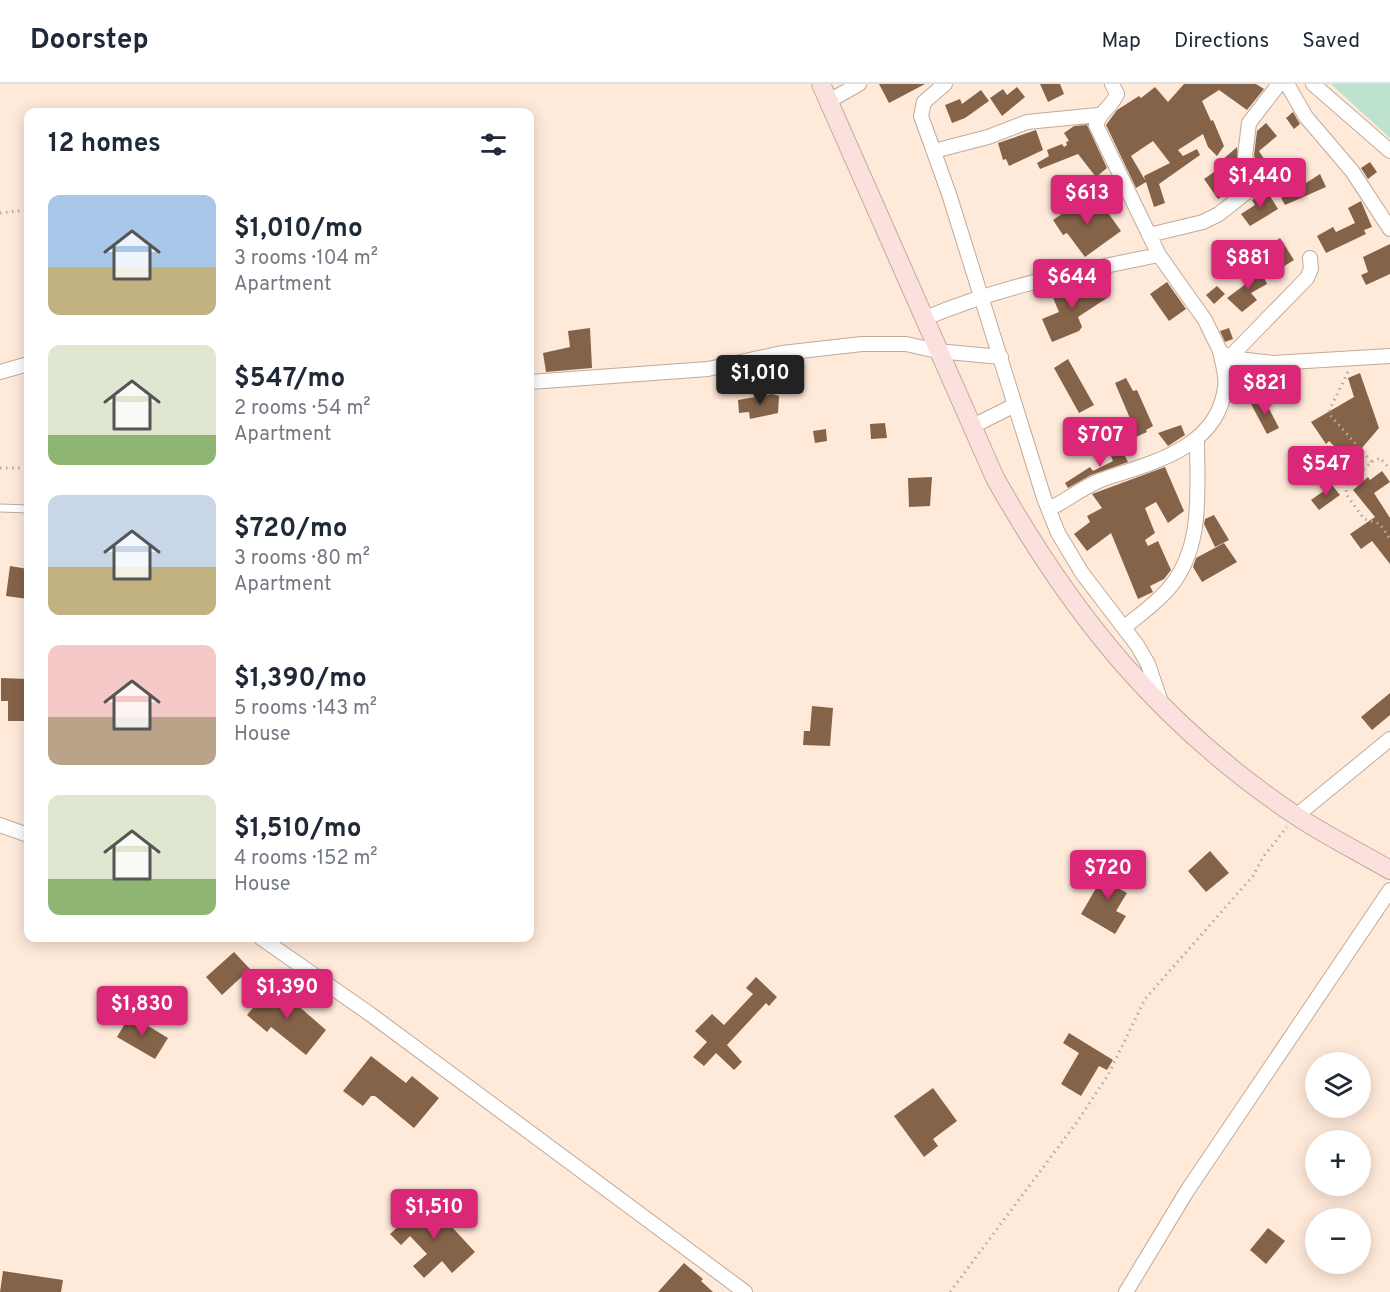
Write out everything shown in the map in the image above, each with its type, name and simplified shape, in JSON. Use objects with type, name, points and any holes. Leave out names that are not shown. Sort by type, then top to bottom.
[{"type":"main road","points":[[821,84],[994,478],[1046,565],[1102,640],[1163,708],[1199,743],[1296,816],[1390,870]]},
{"type":"street","points":[[829,102],[859,84]]},
{"type":"street","points":[[945,84],[920,108],[921,116],[982,295],[1049,509],[1058,533],[1082,573],[1125,627],[1148,664],[1163,708]]},
{"type":"street","points":[[934,151],[988,137],[1027,122],[1098,115],[1113,104],[1117,94],[1112,84]]},
{"type":"street","points":[[1149,235],[1203,222],[1220,214],[1248,191],[1252,181],[1245,156],[1249,123],[1279,84]]},
{"type":"street","points":[[1287,84],[1306,117],[1352,171],[1390,228]]},
{"type":"street","points":[[1313,84],[1390,151]]},
{"type":"street","points":[[1049,509],[1101,480],[1118,476],[1178,452],[1197,439],[1219,415],[1226,386],[1225,354],[1159,255],[1096,124],[1098,115]]},
{"type":"street","points":[[923,319],[982,295],[1032,280],[1159,255]]},
{"type":"street","points":[[1225,354],[1306,278],[1311,269],[1310,258]]},
{"type":"street","points":[[534,382],[708,369],[782,353],[836,346],[906,344],[938,351],[1000,357]]},
{"type":"street","points":[[1225,354],[1253,362],[1292,363],[1390,356]]},
{"type":"street","points":[[0,372],[24,365]]},
{"type":"street","points":[[971,427],[1015,405]]},
{"type":"street","points":[[1125,627],[1170,588],[1185,566],[1195,537],[1197,439]]},
{"type":"street","points":[[1296,816],[1390,739]]},
{"type":"street","points":[[0,825],[24,834]]},
{"type":"street","points":[[1125,1292],[1187,1191],[1390,890]]},
{"type":"street","points":[[267,942],[370,1014],[745,1292]]},
{"type":"lane","points":[[0,508],[24,509]]},
{"type":"path","points":[[0,213],[24,210]]},
{"type":"path","points":[[1355,359],[1330,409],[1330,415],[1372,462]]},
{"type":"path","points":[[1390,469],[1380,458],[1372,462],[1347,483],[1346,494],[1364,519],[1380,524],[1390,539]]},
{"type":"path","points":[[0,468],[24,468]]},
{"type":"path","points":[[950,1292],[1077,1122],[1107,1075],[1145,999],[1253,876],[1263,857],[1296,816]]},
{"type":"green space","points":[[1331,84],[1390,84],[1390,138]]},
{"type":"building","points":[[879,84],[925,84],[889,103]]},
{"type":"building","points":[[1040,84],[1060,84],[1064,94],[1048,102]]},
{"type":"building","points":[[1184,84],[1256,84],[1264,89],[1247,110],[1219,90],[1202,101],[1224,146],[1217,156],[1208,147],[1203,134],[1178,150],[1183,156],[1197,149],[1200,155],[1159,184],[1165,203],[1154,207],[1146,182],[1136,188],[1106,125],[1117,110],[1139,96],[1141,98],[1155,87],[1168,102]],"holes":[[[1153,141],[1170,163],[1144,176],[1145,180],[1131,156]]]},
{"type":"building","points":[[1017,87],[1025,97],[1002,116],[990,98],[1003,89],[1007,95]]},
{"type":"building","points":[[981,90],[989,101],[965,118],[952,123],[945,105],[960,99],[962,104]]},
{"type":"building","points":[[1293,112],[1300,124],[1294,129],[1286,118]]},
{"type":"building","points":[[1266,123],[1277,136],[1259,151],[1266,162],[1258,168],[1254,155],[1257,131]]},
{"type":"building","points":[[1087,125],[1107,168],[1096,177],[1078,154],[1040,169],[1037,163],[1049,156],[1047,150],[1062,144],[1064,147],[1067,145],[1066,142],[1069,141],[1064,133],[1074,126]]},
{"type":"building","points":[[1036,130],[1043,150],[1009,166],[1006,159],[1003,160],[998,143]]},
{"type":"building","points":[[1237,147],[1241,183],[1218,199],[1204,179],[1224,165],[1221,161]]},
{"type":"building","points":[[1370,162],[1377,172],[1368,179],[1361,168]]},
{"type":"building","points":[[1296,163],[1306,183],[1320,174],[1326,187],[1285,205],[1281,198],[1293,191],[1282,171]]},
{"type":"building","points":[[1267,191],[1278,209],[1250,226],[1241,214],[1255,205],[1252,200]]},
{"type":"building","points":[[1090,195],[1102,213],[1106,210],[1121,231],[1085,257],[1067,233],[1063,235],[1053,220]]},
{"type":"building","points":[[1361,201],[1372,227],[1364,230],[1366,234],[1326,253],[1317,236],[1333,227],[1336,232],[1355,223],[1348,208]]},
{"type":"building","points":[[1280,238],[1294,260],[1281,268],[1266,248]]},
{"type":"building","points":[[1390,244],[1390,274],[1366,285],[1361,275],[1368,272],[1363,257]]},
{"type":"building","points":[[1260,269],[1267,284],[1251,293],[1257,300],[1242,312],[1227,298],[1247,283],[1245,277]]},
{"type":"building","points":[[1102,282],[1110,296],[1078,317],[1082,327],[1079,331],[1052,342],[1042,319],[1059,312],[1049,288],[1062,285],[1068,301]]},
{"type":"building","points":[[1167,282],[1186,309],[1169,321],[1150,294]]},
{"type":"building","points":[[1217,286],[1225,294],[1214,304],[1206,295]]},
{"type":"building","points":[[590,328],[592,368],[546,372],[543,353],[570,347],[568,331]]},
{"type":"building","points":[[1229,328],[1233,339],[1225,342],[1220,331]]},
{"type":"building","points":[[1068,359],[1094,405],[1079,413],[1054,368]]},
{"type":"building","points":[[1360,373],[1379,428],[1350,462],[1329,441],[1326,444],[1311,422],[1354,397],[1348,378]]},
{"type":"building","points":[[1126,378],[1133,391],[1137,390],[1153,426],[1146,430],[1147,432],[1100,453],[1097,449],[1132,423],[1115,383]]},
{"type":"building","points":[[772,394],[779,396],[778,413],[750,419],[749,412],[739,413],[738,400]]},
{"type":"building","points":[[1263,397],[1279,428],[1267,434],[1251,404]]},
{"type":"building","points":[[885,423],[887,438],[871,439],[870,424]]},
{"type":"building","points":[[1181,425],[1185,435],[1168,446],[1158,433]]},
{"type":"building","points":[[826,429],[827,441],[815,443],[813,431]]},
{"type":"building","points":[[1121,448],[1128,462],[1091,475],[1068,488],[1065,483],[1090,467],[1093,471],[1113,461],[1110,454]]},
{"type":"building","points":[[1165,467],[1184,511],[1168,523],[1156,502],[1145,508],[1155,533],[1145,540],[1148,546],[1158,541],[1171,570],[1164,579],[1150,586],[1153,592],[1138,599],[1111,533],[1087,551],[1074,534],[1090,522],[1087,516],[1102,508],[1092,494]]},
{"type":"building","points":[[1382,471],[1390,482],[1374,493],[1390,518],[1390,564],[1372,541],[1361,549],[1350,534],[1375,517],[1353,490],[1368,477],[1370,480]]},
{"type":"building","points":[[932,477],[930,506],[909,507],[908,478]]},
{"type":"building","points":[[1332,485],[1340,495],[1319,510],[1311,500]]},
{"type":"building","points":[[1214,515],[1229,540],[1215,547],[1204,524],[1205,519]]},
{"type":"building","points":[[1224,543],[1237,562],[1202,582],[1193,567],[1196,558]]},
{"type":"building","points":[[10,566],[24,568],[24,598],[6,596]]},
{"type":"building","points":[[1,678],[24,679],[24,721],[8,721],[8,701],[1,701]]},
{"type":"building","points":[[1390,693],[1390,715],[1372,730],[1361,717]]},
{"type":"building","points":[[812,706],[833,708],[830,746],[803,745],[804,731],[810,731]]},
{"type":"building","points":[[1210,851],[1229,873],[1206,892],[1188,871]]},
{"type":"building","points":[[1118,864],[1130,873],[1118,888],[1127,893],[1116,911],[1126,916],[1115,934],[1081,914],[1102,878],[1105,880]]},
{"type":"building","points":[[234,952],[250,969],[222,995],[206,977]]},
{"type":"building","points":[[756,977],[777,997],[769,1006],[766,1003],[727,1045],[742,1062],[734,1070],[716,1053],[704,1066],[693,1057],[707,1042],[695,1031],[712,1014],[724,1025],[753,994],[746,988]]},
{"type":"building","points":[[273,984],[326,1030],[306,1055],[271,1027],[267,1032],[247,1015]]},
{"type":"building","points":[[130,1015],[168,1038],[155,1059],[117,1037]]},
{"type":"building","points":[[1069,1033],[1113,1060],[1107,1070],[1099,1066],[1081,1096],[1061,1084],[1079,1053],[1063,1043]]},
{"type":"building","points":[[371,1056],[406,1083],[412,1076],[439,1098],[414,1128],[375,1096],[371,1096],[363,1106],[343,1091]]},
{"type":"building","points":[[933,1088],[957,1121],[933,1139],[938,1146],[924,1157],[894,1116]]},
{"type":"building","points":[[427,1200],[475,1252],[452,1273],[442,1261],[424,1278],[413,1266],[427,1254],[410,1236],[401,1245],[390,1234]]},
{"type":"building","points":[[1268,1228],[1285,1241],[1266,1264],[1250,1250]]},
{"type":"building","points":[[684,1263],[703,1279],[701,1281],[713,1292],[658,1292]]},
{"type":"building","points":[[3,1271],[63,1280],[61,1292],[0,1292]]}]
